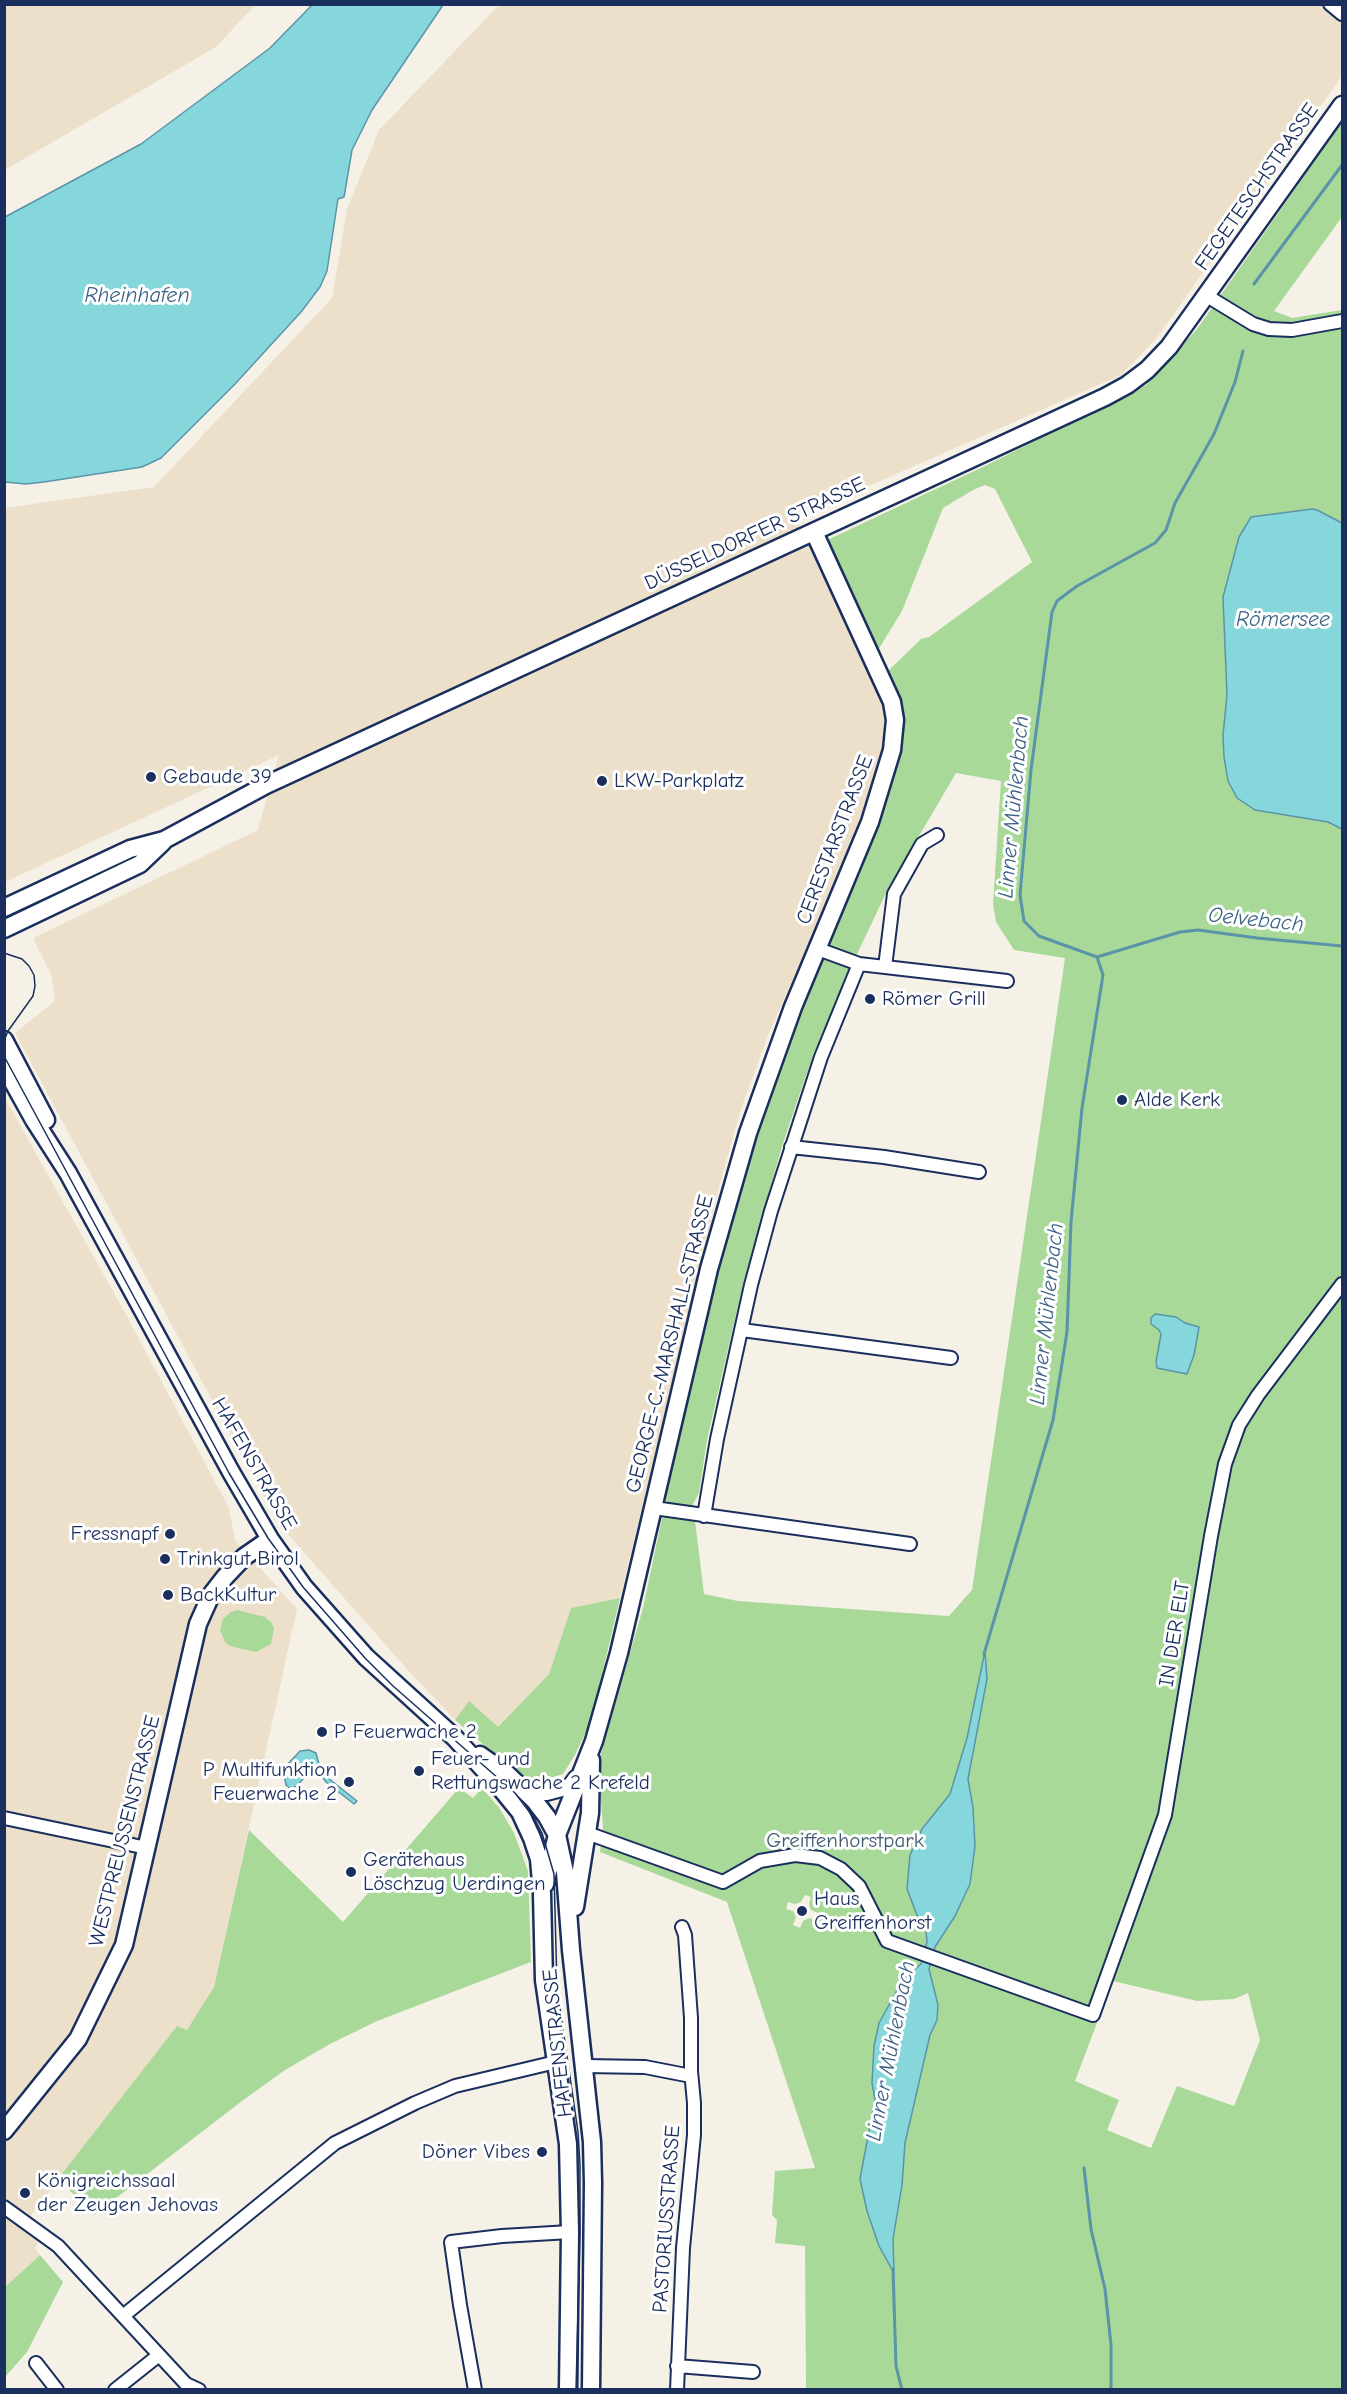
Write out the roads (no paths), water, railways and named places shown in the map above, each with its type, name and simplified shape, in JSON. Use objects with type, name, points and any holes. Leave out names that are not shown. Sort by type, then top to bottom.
[{"type":"main road","name":"FEGETESCHSTRASSE","points":[[1207,296],[1342,105]]},
{"type":"main road","name":"DÜSSELDORFER STRASSE","points":[[4,908],[130,849],[164,840],[266,785],[1127,385],[1147,370],[1169,347],[1207,296]]},
{"type":"main road","name":"CERESTARSTRASSE","points":[[814,532],[892,702],[895,720],[892,750],[883,784],[870,822],[815,956]]},
{"type":"main road","name":"DÜSSELDORFER STRASSE","points":[[4,929],[140,864],[164,840]]},
{"type":"main road","name":"GEORGE-C.-MARSHALL-STRASSE","points":[[542,1894],[570,1790],[594,1741],[619,1653],[709,1269],[730,1191],[766,1080],[815,956]]},
{"type":"main road","name":"HAFENSTRASSE","points":[[4,1040],[42,1112],[68,1173]]},
{"type":"main road","name":"HAFENSTRASSE","points":[[4,1066],[34,1120],[68,1173],[270,1539],[304,1587],[366,1657],[455,1738],[498,1785],[519,1812],[532,1838],[538,1859],[542,1894],[544,1980],[568,2144],[570,2232],[568,2390]]},
{"type":"main road","name":"WESTPREUSSENSTRASSE","points":[[4,2131],[78,2039],[124,1945],[198,1624],[212,1595],[225,1577],[244,1557],[270,1539]]},
{"type":"main road","name":"HAFENSTRASSE","points":[[455,1738],[514,1780],[534,1800],[557,1835],[565,1872],[571,1950],[585,2066],[593,2183],[591,2390]]},
{"type":"main road","points":[[571,1950],[575,1907],[587,1833],[594,1741]]},
{"type":"street","points":[[1330,4],[1342,14]]},
{"type":"street","points":[[1207,296],[1253,324],[1269,329],[1292,330],[1342,321]]},
{"type":"street","points":[[885,967],[894,894],[922,844],[937,835]]},
{"type":"street","points":[[815,956],[885,967],[1007,981]]},
{"type":"street","points":[[704,1516],[717,1439],[771,1211],[821,1057],[860,963]]},
{"type":"street","points":[[791,1147],[884,1157],[979,1172]]},
{"type":"street","name":"IN DER ELT","points":[[587,1833],[723,1882],[760,1861],[795,1855],[820,1858],[841,1869],[859,1886],[887,1941],[1093,2015],[1165,1815],[1225,1464],[1239,1425],[1258,1395],[1342,1284]]},
{"type":"street","points":[[742,1330],[951,1358]]},
{"type":"street","points":[[654,1508],[910,1544]]},
{"type":"street","points":[[514,1780],[537,1794],[570,1790],[585,1795],[590,1804]]},
{"type":"street","points":[[4,1818],[147,1848]]},
{"type":"street","name":"PASTORIUSSTRASSE","points":[[677,2390],[676,2366],[683,2248],[694,2135],[691,2018],[685,1935],[682,1927]]},
{"type":"street","points":[[123,2316],[335,2143],[415,2103],[455,2086],[556,2062]]},
{"type":"street","points":[[585,2066],[645,2067],[691,2076]]},
{"type":"street","points":[[4,2207],[58,2246],[186,2384],[199,2390]]},
{"type":"street","points":[[475,2390],[458,2293],[452,2242],[570,2232]]},
{"type":"street","points":[[115,2390],[159,2355]]},
{"type":"street","points":[[36,2363],[57,2390]]},
{"type":"street","points":[[676,2366],[753,2372]]},
{"type":"water","name":"Rheinhafen","points":[[312,5],[443,5],[372,110],[352,150],[344,197],[338,199],[327,271],[320,287],[301,312],[235,384],[161,458],[142,467],[26,484],[5,482],[5,217],[141,144],[270,48]]},
{"type":"water","name":"Römersee","points":[[1312,509],[1342,523],[1342,829],[1328,822],[1255,810],[1237,798],[1228,781],[1224,757],[1223,735],[1227,695],[1223,597],[1239,537],[1251,517]]},
{"type":"water","points":[[1155,1314],[1176,1317],[1185,1323],[1199,1327],[1194,1355],[1187,1374],[1157,1368],[1161,1334],[1151,1324],[1151,1318]]},
{"type":"water","name":"Linner Mühlenbach","points":[[985,1651],[987,1679],[968,1779],[973,1808],[975,1846],[970,1884],[955,1916],[935,1947],[929,1969],[938,2005],[937,2020],[930,2035],[905,2143],[902,2185],[893,2239],[894,2273],[879,2246],[867,2211],[860,2179],[875,2099],[872,2083],[874,2046],[879,2023],[904,1978],[921,1964],[927,1942],[926,1931],[907,1889],[910,1855],[922,1829],[950,1794],[967,1738]]},
{"type":"water","points":[[309,1750],[316,1753],[319,1764],[328,1778],[357,1801],[354,1804],[326,1782],[314,1766],[297,1786],[291,1789],[286,1785],[285,1767],[300,1751]]},
{"type":"waterway","name":"Linner Mühlenbach","points":[[1254,284],[1342,165]]},
{"type":"waterway","name":"Linner Mühlenbach","points":[[984,1654],[1053,1420],[1067,1332],[1071,1222],[1082,1108],[1103,975],[1097,957],[1039,936],[1024,921],[1020,895],[1031,770],[1052,612],[1057,601],[1077,586],[1155,543],[1166,530],[1175,503],[1214,434],[1235,382],[1243,351]]},
{"type":"waterway","name":"Oelvebach","points":[[1097,957],[1180,932],[1198,930],[1342,946]]},
{"type":"waterway","points":[[1084,2168],[1091,2229],[1105,2289],[1111,2345],[1111,2390]]},
{"type":"waterway","name":"Linner Mühlenbach","points":[[893,2269],[896,2366],[902,2390]]},
{"type":"tram line","points":[[4,953],[22,959],[29,966],[34,975],[35,986],[33,996],[8,1031],[4,1041]]},
{"type":"tram line","points":[[4,1056],[229,1473],[268,1538],[303,1587],[365,1658],[393,1686],[515,1793],[542,1833],[554,1874],[557,1987],[578,2132],[580,2233],[576,2390]]},
{"type":"place","name":"Gebaude 39","points":[[151,777]]},
{"type":"place","name":"LKW-Parkplatz","points":[[602,781]]},
{"type":"place","name":"Römer Grill","points":[[870,999]]},
{"type":"place","name":"Alde Kerk","points":[[1122,1100]]},
{"type":"place","name":"Fressnapf","points":[[170,1534]]},
{"type":"place","name":"Trinkgut Birol","points":[[165,1559]]},
{"type":"place","name":"BackKultur","points":[[168,1595]]},
{"type":"place","name":"P Feuerwache 2","points":[[322,1732]]},
{"type":"place","name":"Feuer- und Rettungswache 2 Krefeld","points":[[419,1771]]},
{"type":"place","name":"P Multifunktion Feuerwache 2","points":[[349,1782]]},
{"type":"place","name":"Gerätehaus Löschzug Uerdingen","points":[[351,1872]]},
{"type":"place","name":"Haus Greiffenhorst","points":[[802,1911]]},
{"type":"place","name":"Döner Vibes","points":[[542,2152]]},
{"type":"place","name":"Königreichssaal der Zeugen Jehovas","points":[[25,2193]]},
{"type":"park label","name":"Greiffenhorstpark","points":[[845,1841]]}]
